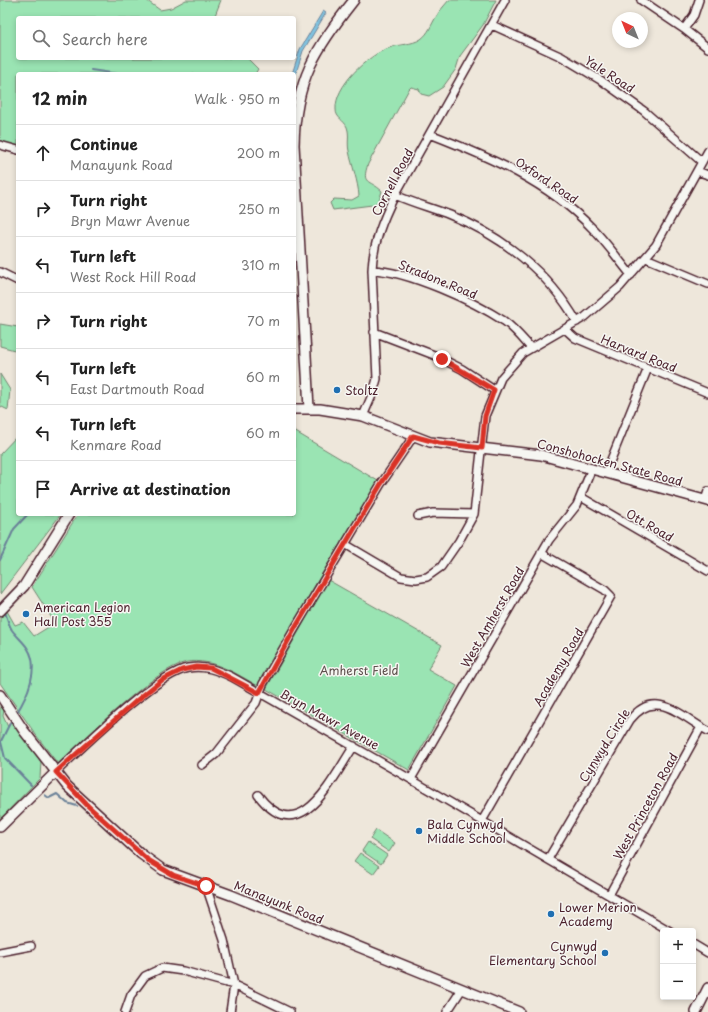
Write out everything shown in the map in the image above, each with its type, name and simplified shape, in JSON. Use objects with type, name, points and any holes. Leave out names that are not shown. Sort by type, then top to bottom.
[{"type":"main road","points":[[296,120],[302,88],[314,57],[327,35],[354,0]]},
{"type":"main road","points":[[296,180],[309,408]]},
{"type":"main road","name":"Conshohocken State Road","points":[[296,409],[309,408],[363,416],[434,443],[537,454],[707,497]]},
{"type":"main road","points":[[2,609],[24,586],[68,516]]},
{"type":"main road","name":"Manayunk Road","points":[[0,695],[14,717],[56,772],[88,806],[148,860],[173,875],[231,895],[519,1012]]},
{"type":"main road","name":"Bryn Mawr Avenue","points":[[0,827],[56,772]]},
{"type":"main road","points":[[696,1012],[708,988]]},
{"type":"street","name":"Cornell Road","points":[[363,416],[373,393],[376,379],[372,270],[373,253],[380,228],[395,195],[505,0]]},
{"type":"street","points":[[641,0],[684,29],[708,48]]},
{"type":"street","points":[[684,29],[694,15],[699,0]]},
{"type":"street","name":"Yale Road","points":[[492,25],[562,57],[602,81],[644,111],[702,162]]},
{"type":"street","name":"Oxford Road","points":[[430,134],[499,162],[550,192],[594,229],[631,275]]},
{"type":"street","points":[[0,145],[16,149]]},
{"type":"street","points":[[345,544],[401,576],[416,579],[427,577],[441,567],[459,541],[474,514],[485,416],[494,390],[509,367],[530,347],[577,322],[611,297],[631,275],[646,258],[673,216],[708,151]]},
{"type":"street","points":[[697,171],[708,175]]},
{"type":"street","points":[[395,195],[462,220],[514,252],[535,268],[553,287],[577,322]]},
{"type":"street","points":[[646,258],[708,284]]},
{"type":"street","name":"Stradone Road","points":[[372,270],[392,273],[458,297],[504,321],[530,347]]},
{"type":"street","points":[[0,272],[16,280]]},
{"type":"street","name":"Harvard Road","points":[[565,329],[575,338],[708,393]]},
{"type":"street","points":[[374,332],[438,357],[494,390]]},
{"type":"street","points":[[606,472],[648,368]]},
{"type":"street","points":[[202,765],[213,757],[222,747],[256,703],[259,693],[294,630],[381,484],[413,436]]},
{"type":"street","name":"West Amherst Road","points":[[411,779],[541,553],[581,498],[592,468]]},
{"type":"street","name":"Ott Road","points":[[581,498],[708,571]]},
{"type":"street","points":[[418,516],[433,513],[474,514]]},
{"type":"street","name":"Academy Road","points":[[482,821],[611,596],[605,590],[541,553]]},
{"type":"street","name":"Bryn Mawr Avenue","points":[[56,772],[162,680],[182,670],[196,667],[211,668],[354,746],[665,928]]},
{"type":"street","name":"Cynwyd Circle","points":[[548,859],[637,710],[648,704],[662,704],[708,731]]},
{"type":"street","name":"West Princeton Road","points":[[609,895],[700,727]]},
{"type":"street","points":[[258,795],[272,809],[283,815],[294,816],[306,811],[316,802],[354,746]]},
{"type":"street","points":[[206,886],[224,940],[234,985],[230,1012]]},
{"type":"street","points":[[0,952],[31,946]]},
{"type":"street","points":[[696,946],[708,953]]},
{"type":"street","points":[[125,1012],[131,995],[145,976],[162,968],[183,971],[234,985],[290,1012]]},
{"type":"street","points":[[447,1012],[462,989]]},
{"type":"green space","points":[[0,0],[146,0],[160,10],[171,8],[186,0],[221,0],[215,16],[16,16],[16,60],[249,60],[258,69],[256,72],[16,72],[16,146],[2,142],[0,139]]},
{"type":"green space","points":[[449,0],[496,0],[483,25],[460,56],[456,69],[443,87],[429,96],[421,94],[419,89],[411,87],[409,89],[368,164],[366,171],[366,179],[382,191],[379,201],[372,205],[333,210],[330,203],[334,199],[352,200],[359,196],[348,148],[348,130],[346,125],[336,113],[340,91],[362,64],[372,57],[389,48],[417,41],[424,37]]},
{"type":"green space","points":[[0,324],[16,327],[16,350],[0,346]]},
{"type":"green space","points":[[0,374],[10,390],[8,410],[0,406]]},
{"type":"green space","points":[[296,432],[378,481],[314,587],[258,686],[224,668],[206,662],[187,662],[173,667],[157,677],[120,706],[58,764],[0,683],[0,618],[7,611],[15,625],[23,622],[34,636],[55,623],[32,587],[77,516],[296,516]]},
{"type":"green space","points":[[16,437],[16,516],[59,516],[0,594],[0,454]]},
{"type":"green space","name":"Amherst Field","points":[[328,580],[442,645],[428,669],[457,686],[409,770],[266,689]]},
{"type":"green space","points":[[0,705],[4,710],[3,716],[8,727],[12,721],[41,762],[40,778],[0,819]]},
{"type":"green space","points":[[376,830],[395,843],[389,852],[370,839]]},
{"type":"green space","points":[[368,842],[387,855],[381,864],[362,851]]},
{"type":"green space","points":[[360,853],[379,866],[373,874],[354,861]]},
{"type":"water","points":[[323,11],[326,13],[303,51],[296,73],[293,72],[300,49]]},
{"type":"waterway","points":[[91,70],[104,72]]},
{"type":"waterway","points":[[0,560],[14,529],[26,516]]},
{"type":"waterway","points":[[4,610],[12,630],[28,649],[33,665],[31,682],[28,691],[16,714]]},
{"type":"waterway","points":[[0,743],[12,719]]},
{"type":"waterway","points":[[1,742],[5,758],[31,785]]},
{"type":"waterway","points":[[45,795],[49,798],[57,794],[67,803],[77,806]]},
{"type":"place","name":"Stoltz","points":[[337,390]]},
{"type":"place","name":"American Legion Hall Post 355","points":[[26,614]]},
{"type":"place","name":"Bala Cynwyd Middle School","points":[[419,831]]},
{"type":"place","name":"Lower Merion Academy","points":[[551,914]]},
{"type":"place","name":"Cynwyd Elementary School","points":[[605,953]]},
{"type":"route","points":[[206,886],[173,875],[148,860],[67,786],[56,772],[96,735],[162,680],[182,670],[196,667],[211,668],[232,677],[259,693],[294,630],[381,484],[413,436],[430,442],[482,448],[485,416],[494,390],[462,369],[442,359]]}]
